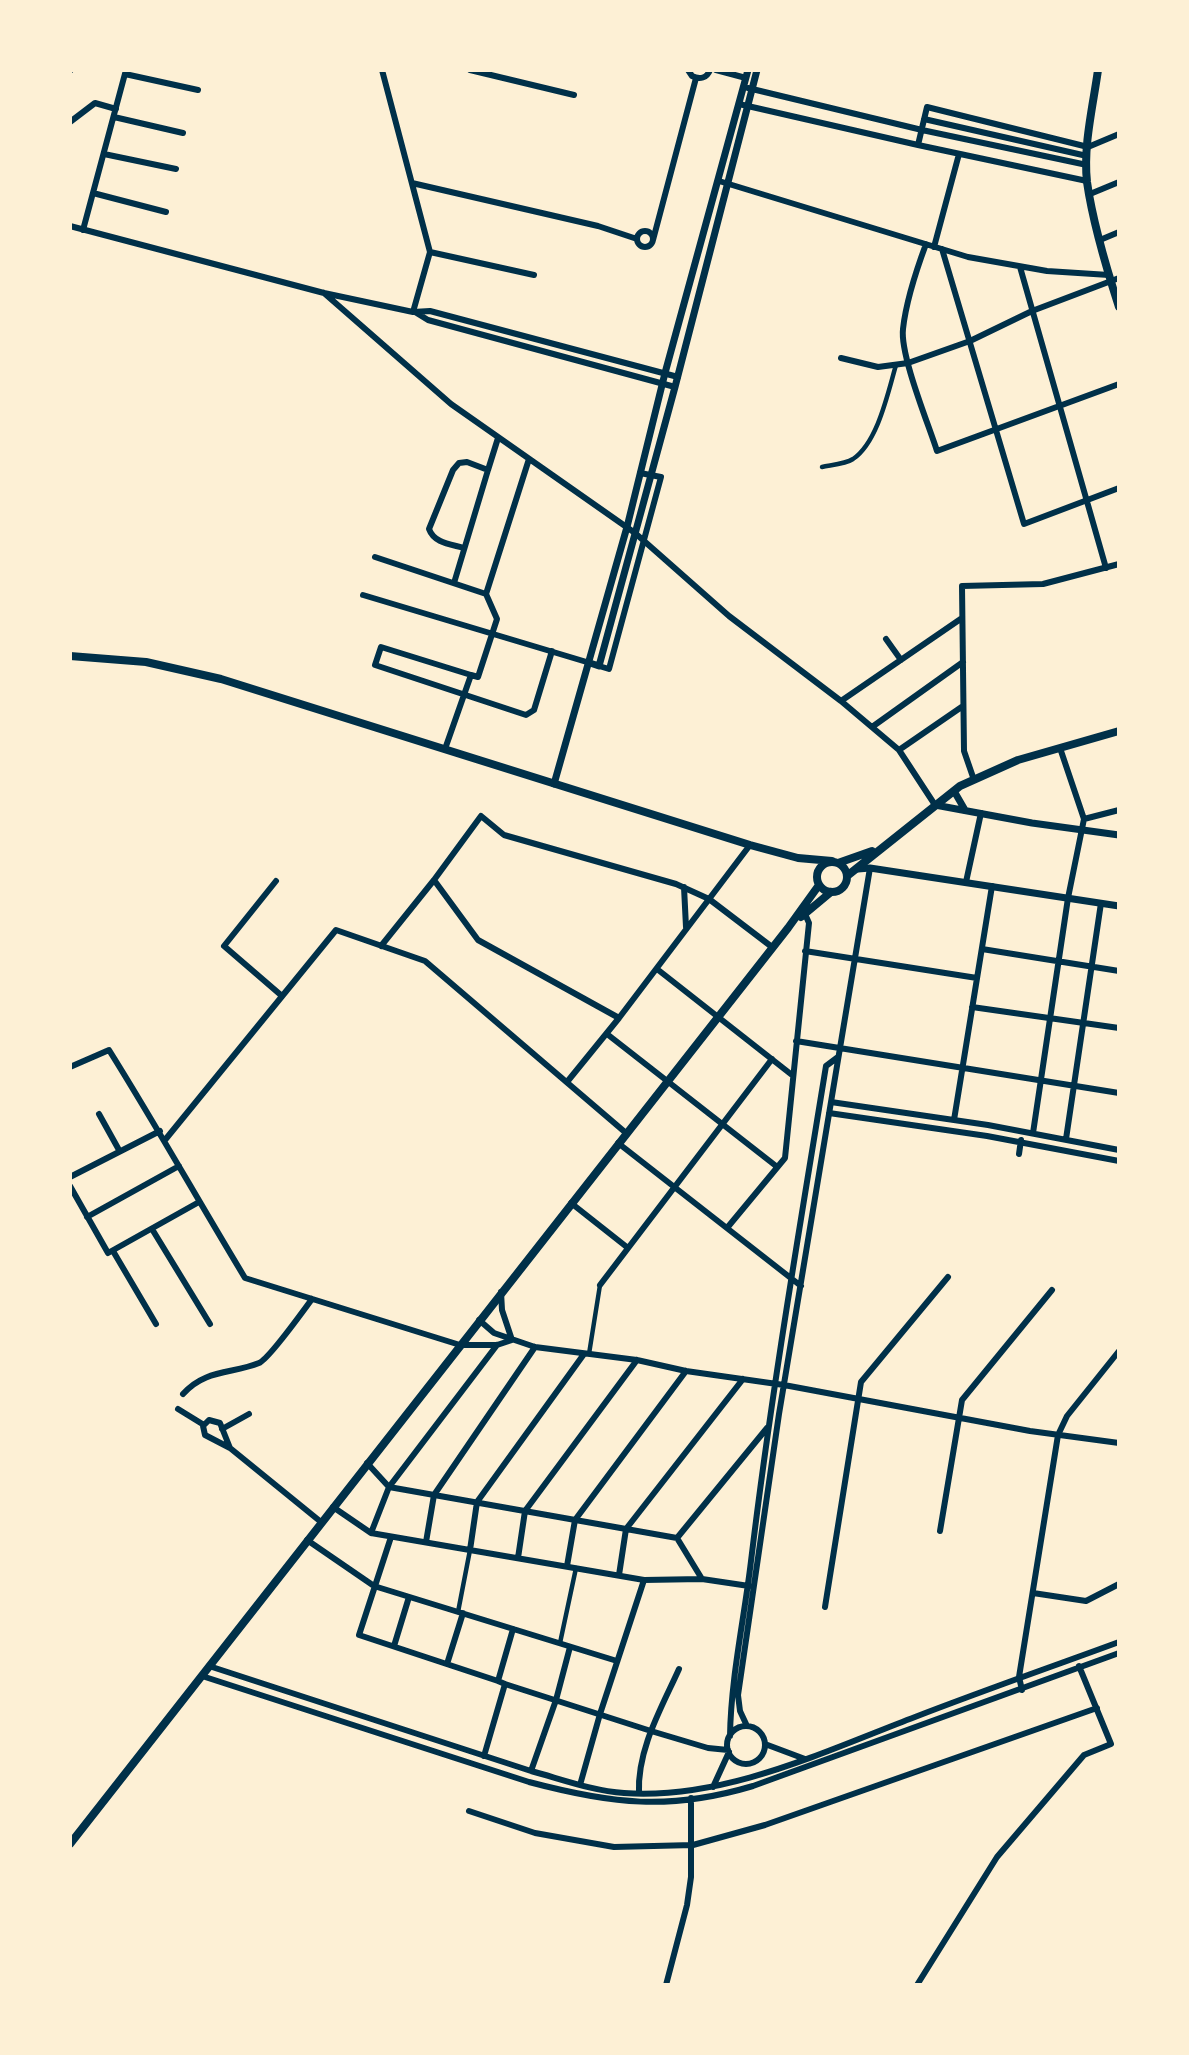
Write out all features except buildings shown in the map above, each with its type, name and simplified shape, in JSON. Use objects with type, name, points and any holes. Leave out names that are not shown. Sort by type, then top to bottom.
[{"type":"main road","points":[[1098,70],[1087,156],[1087,181],[1119,307]]},
{"type":"main road","points":[[70,656],[146,662],[204,674],[750,845],[798,859],[835,862],[845,868],[845,886],[831,892],[788,928]]},
{"type":"main road","points":[[847,876],[935,804],[974,780],[1018,760],[1119,731]]},
{"type":"main road","points":[[70,1844],[788,928],[819,885],[817,873],[822,865],[878,849]]},
{"type":"main road","points":[[798,859],[817,873]]},
{"type":"main road","points":[[819,885],[831,892]]},
{"type":"street","points":[[382,70],[430,252],[413,312]]},
{"type":"street","points":[[470,70],[574,95]]},
{"type":"street","points":[[688,70],[696,78],[704,78],[710,70]]},
{"type":"street","points":[[716,70],[747,74],[748,88]]},
{"type":"street","points":[[554,784],[590,663],[719,181],[748,88],[757,70]]},
{"type":"street","points":[[83,230],[126,72],[198,90]]},
{"type":"street","points":[[412,183],[598,226],[637,239],[639,244],[645,247],[649,246],[653,240],[696,78]]},
{"type":"street","points":[[748,88],[922,130],[1087,156],[1119,134]]},
{"type":"street","points":[[70,122],[95,103],[116,109]]},
{"type":"street","points":[[743,104],[1087,181]]},
{"type":"street","points":[[599,666],[676,387],[728,184],[743,104]]},
{"type":"street","points":[[918,145],[927,107],[1087,156]]},
{"type":"street","points":[[114,117],[183,133]]},
{"type":"street","points":[[924,119],[1087,156]]},
{"type":"street","points":[[104,153],[176,169]]},
{"type":"street","points":[[959,154],[938,248],[970,341],[1024,524],[1119,488]]},
{"type":"street","points":[[719,181],[968,257],[1047,271],[1113,278]]},
{"type":"street","points":[[1090,194],[1119,182]]},
{"type":"street","points":[[93,193],[166,212]]},
{"type":"street","points":[[70,226],[324,293],[413,312],[428,320],[676,387]]},
{"type":"street","points":[[637,239],[640,233],[645,231],[652,234],[653,240]]},
{"type":"street","points":[[1100,240],[1119,232]]},
{"type":"street","points":[[926,244],[916,271],[903,331],[908,363],[937,451],[1119,384]]},
{"type":"street","points":[[430,252],[534,275]]},
{"type":"street","points":[[1020,267],[1106,568]]},
{"type":"street","points":[[841,358],[878,367],[908,363],[970,341],[1032,311],[1113,278]]},
{"type":"street","points":[[324,293],[451,404],[635,533],[729,616],[841,701],[900,750],[935,804],[1032,823],[1119,835]]},
{"type":"street","points":[[413,312],[430,310],[678,377]]},
{"type":"street","points":[[822,467],[853,460],[869,443],[885,403],[895,365]]},
{"type":"street","points":[[454,583],[498,438]]},
{"type":"street","points":[[529,459],[486,594],[497,619],[478,677],[381,647],[375,666],[526,715],[534,710],[552,651]]},
{"type":"street","points":[[464,548],[437,540],[432,537],[429,529],[453,470],[459,463],[467,462],[488,470]]},
{"type":"street","points":[[363,595],[610,669],[661,477],[640,473]]},
{"type":"street","points":[[375,557],[486,594]]},
{"type":"street","points":[[974,780],[964,751],[962,586],[1043,584],[1119,564]]},
{"type":"street","points":[[841,701],[962,618]]},
{"type":"street","points":[[886,639],[901,660]]},
{"type":"street","points":[[872,727],[963,662]]},
{"type":"street","points":[[445,749],[471,675]]},
{"type":"street","points":[[900,750],[963,706]]},
{"type":"street","points":[[1032,1133],[1068,898],[1084,819],[1060,748]]},
{"type":"street","points":[[954,791],[965,810]]},
{"type":"street","points":[[1084,819],[1119,810]]},
{"type":"street","points":[[966,882],[981,813]]},
{"type":"street","points":[[381,946],[481,816],[504,835],[684,887],[709,899],[772,947]]},
{"type":"street","points":[[567,1082],[607,1034],[750,845]]},
{"type":"street","points":[[713,1787],[728,1751],[731,1696],[870,868]]},
{"type":"street","points":[[858,869],[870,868],[1119,906]]},
{"type":"street","points":[[434,880],[478,940],[619,1018]]},
{"type":"street","points":[[276,881],[224,946],[282,996]]},
{"type":"street","points":[[954,1120],[992,886]]},
{"type":"street","points":[[684,887],[686,928]]},
{"type":"street","points":[[1066,1139],[1101,903]]},
{"type":"street","points":[[727,1228],[785,1158],[806,951],[808,923],[804,914]]},
{"type":"street","points":[[165,1140],[336,930],[425,961],[626,1133]]},
{"type":"street","points":[[982,949],[1119,971]]},
{"type":"street","points":[[806,951],[977,978]]},
{"type":"street","points":[[657,969],[792,1075]]},
{"type":"street","points":[[972,1007],[1119,1028]]},
{"type":"street","points":[[607,1034],[776,1166]]},
{"type":"street","points":[[796,1041],[1119,1093]]},
{"type":"street","points":[[70,1067],[109,1050],[160,1131],[245,1278],[460,1345],[497,1345],[512,1340]]},
{"type":"street","points":[[391,1537],[359,1635],[651,1731],[708,1748],[728,1751],[736,1761],[751,1763],[763,1754],[765,1744],[762,1734],[747,1726],[740,1711],[738,1695],[767,1427],[826,1066],[838,1058]]},
{"type":"street","points":[[447,1664],[461,1613],[477,1502],[587,1354],[600,1285],[772,1059]]},
{"type":"street","points":[[831,1102],[1023,1131],[1119,1150]]},
{"type":"street","points":[[829,1113],[1021,1142],[1119,1161]]},
{"type":"street","points":[[99,1114],[120,1150]]},
{"type":"street","points":[[71,1174],[160,1131]]},
{"type":"street","points":[[1019,1154],[1023,1131]]},
{"type":"street","points":[[618,1143],[800,1286]]},
{"type":"street","points":[[87,1217],[180,1166]]},
{"type":"street","points":[[70,1185],[108,1253],[199,1202]]},
{"type":"street","points":[[571,1203],[628,1248]]},
{"type":"street","points":[[152,1229],[209,1324]]},
{"type":"street","points":[[113,1251],[156,1324]]},
{"type":"street","points":[[825,1607],[861,1382],[948,1277]]},
{"type":"street","points":[[940,1531],[962,1400],[1052,1290]]},
{"type":"street","points":[[501,1292],[505,1319],[512,1340]]},
{"type":"street","points":[[183,1394],[192,1384],[206,1377],[261,1362],[312,1299]]},
{"type":"street","points":[[479,1320],[494,1333],[536,1347],[638,1360],[686,1371],[774,1383],[1058,1435],[1119,1443]]},
{"type":"street","points":[[371,1533],[389,1487],[497,1345]]},
{"type":"street","points":[[426,1542],[434,1495],[536,1347]]},
{"type":"street","points":[[1022,1690],[1019,1677],[1058,1435],[1067,1416],[1119,1351]]},
{"type":"street","points":[[518,1558],[525,1511],[638,1360]]},
{"type":"street","points":[[567,1566],[575,1520],[686,1371]]},
{"type":"street","points":[[619,1576],[626,1529],[743,1379]]},
{"type":"street","points":[[178,1409],[204,1424]]},
{"type":"street","points":[[677,1538],[779,1413]]},
{"type":"street","points":[[222,1429],[249,1414]]},
{"type":"street","points":[[204,1424],[209,1420],[220,1423],[230,1448]]},
{"type":"street","points":[[204,1424],[205,1434],[230,1448],[321,1522]]},
{"type":"street","points":[[367,1463],[389,1487],[677,1538],[702,1579]]},
{"type":"street","points":[[333,1507],[371,1533],[391,1537],[644,1580],[702,1579],[751,1587]]},
{"type":"street","points":[[307,1539],[374,1586],[617,1661]]},
{"type":"street","points":[[560,1643],[576,1568]]},
{"type":"street","points":[[580,1785],[644,1580]]},
{"type":"street","points":[[1033,1593],[1086,1601],[1119,1584]]},
{"type":"street","points":[[394,1646],[409,1597]]},
{"type":"street","points":[[484,1756],[513,1629]]},
{"type":"street","points":[[209,1666],[531,1771],[580,1785],[623,1793],[639,1793],[713,1787],[750,1776],[804,1759],[1119,1642]]},
{"type":"street","points":[[531,1771],[556,1700],[570,1647]]},
{"type":"street","points":[[202,1676],[481,1768],[578,1795],[641,1803],[715,1797],[753,1786],[1119,1653]]},
{"type":"street","points":[[917,1985],[997,1857],[1084,1755],[1111,1744],[1076,1658]]},
{"type":"street","points":[[639,1793],[638,1780],[651,1731],[679,1669]]},
{"type":"street","points":[[469,1811],[535,1833],[614,1847],[693,1845],[765,1825],[1097,1708]]},
{"type":"street","points":[[730,1736],[737,1728],[747,1726]]},
{"type":"street","points":[[765,1744],[804,1759]]},
{"type":"street","points":[[751,1763],[750,1776],[753,1786]]},
{"type":"street","points":[[668,1984],[687,1905],[693,1845],[691,1789]]}]
